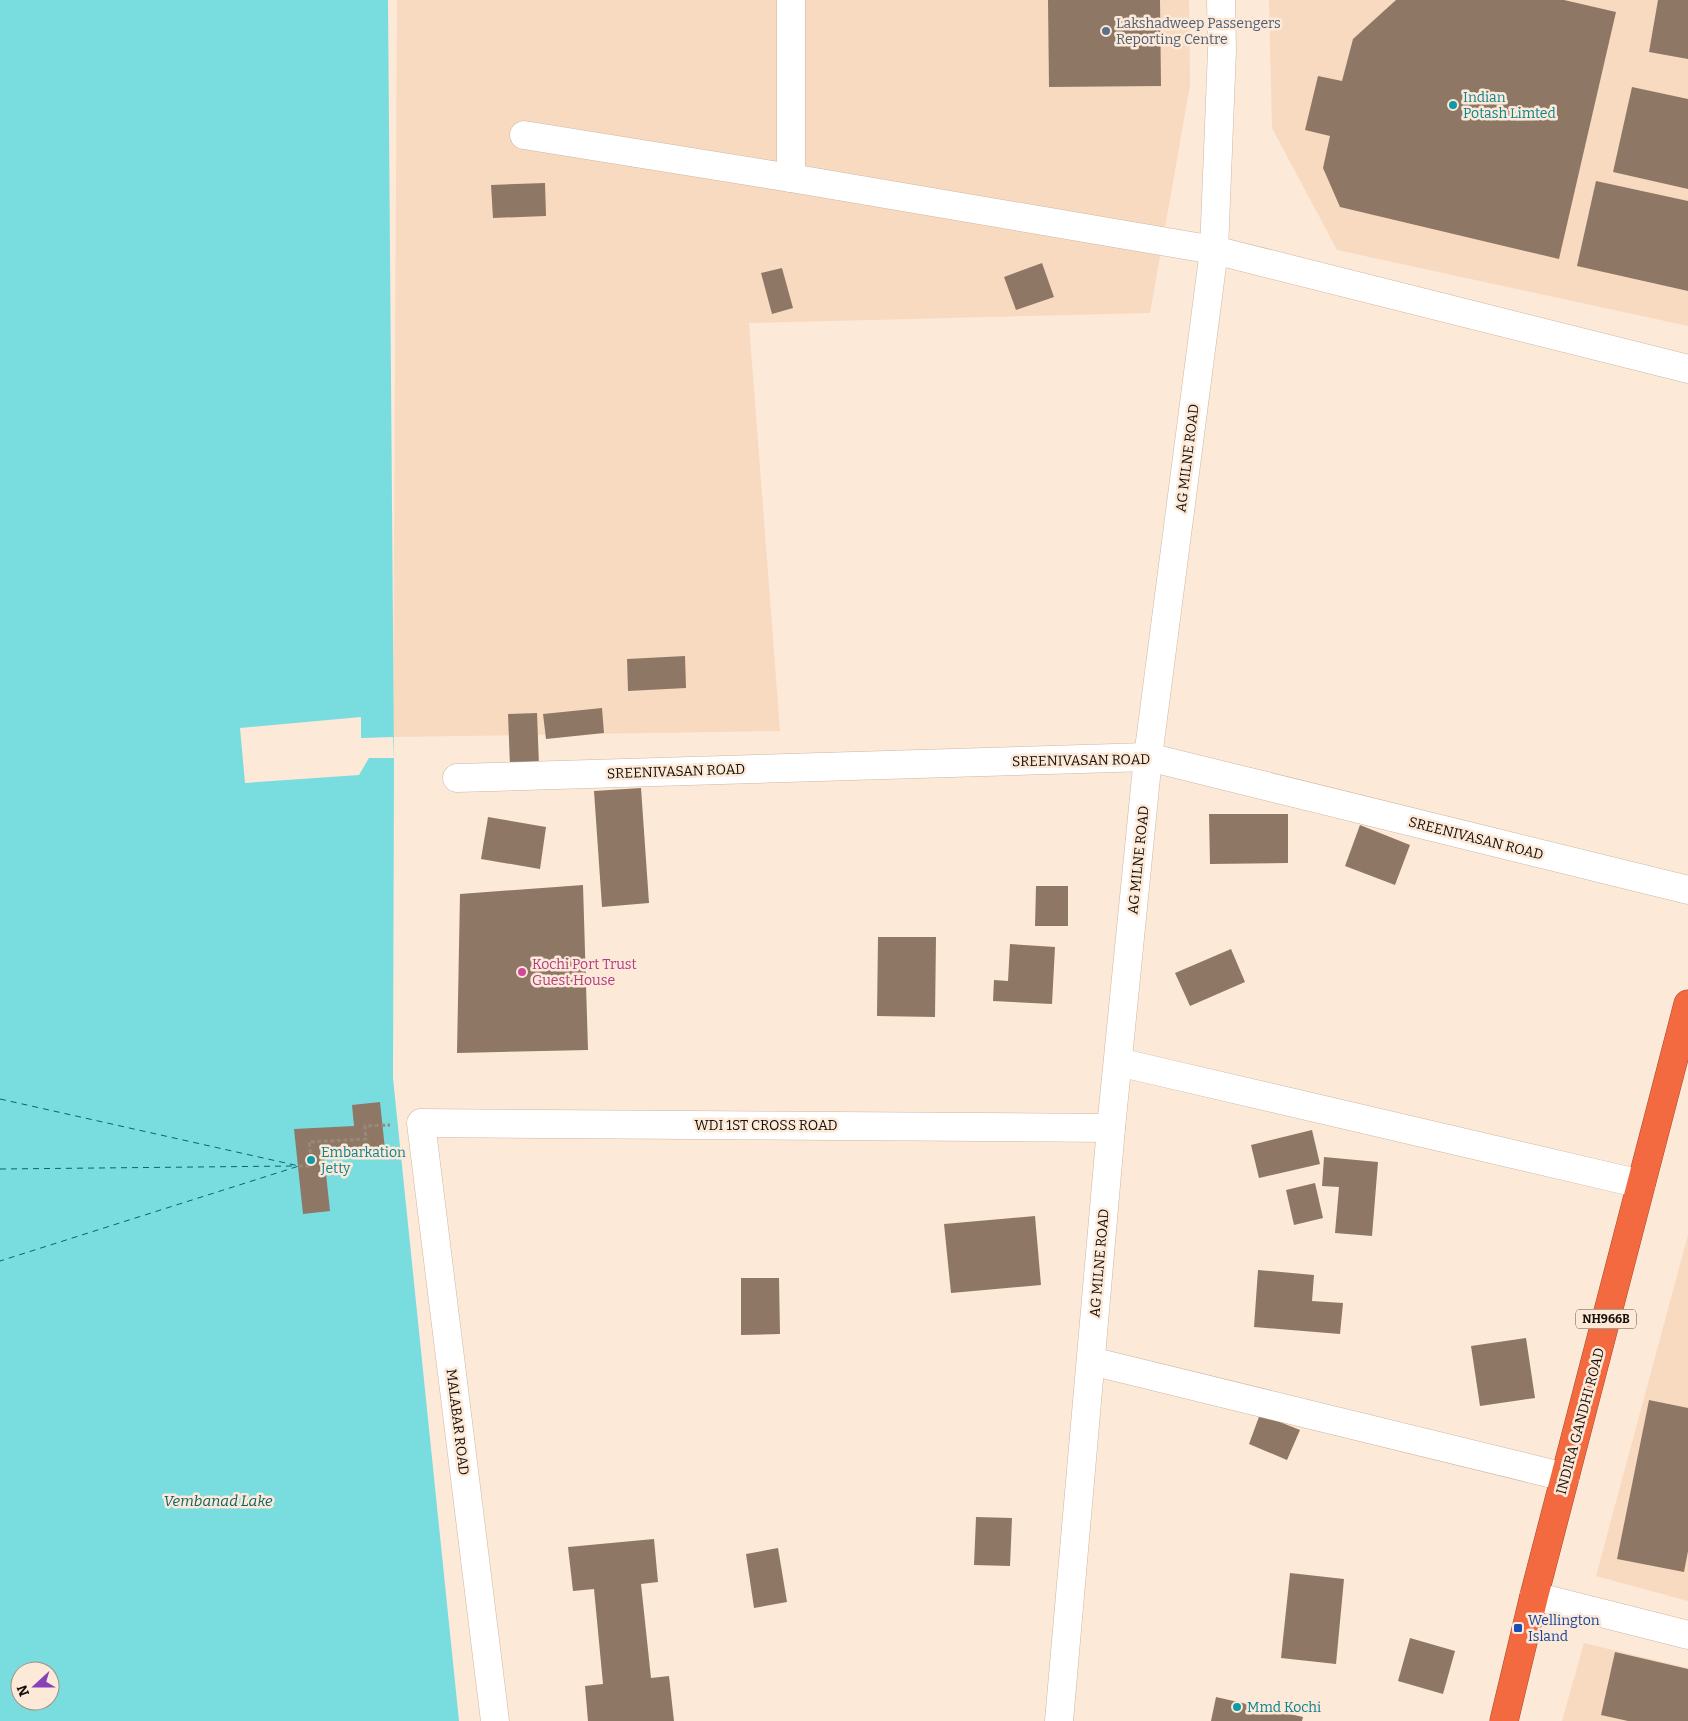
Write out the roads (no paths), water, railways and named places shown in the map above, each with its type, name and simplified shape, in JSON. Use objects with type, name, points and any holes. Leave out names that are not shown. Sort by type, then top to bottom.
[{"type":"highway","name":"INDIRA GANDHI ROAD","points":[[1504,1721],[1534,1596],[1688,1004]]},
{"type":"street","points":[[791,0],[791,178]]},
{"type":"street","name":"AG MILNE ROAD","points":[[1059,1721],[1111,1128],[1148,757],[1214,250],[1221,59],[1221,0]]},
{"type":"street","points":[[524,135],[1214,250],[1688,369]]},
{"type":"street","name":"SREENIVASAN ROAD","points":[[457,778],[1148,757],[1688,890]]},
{"type":"street","points":[[1118,1062],[1642,1184]]},
{"type":"street","name":"WDI 1ST CROSS ROAD","points":[[421,1123],[1111,1128]]},
{"type":"street","name":"MALABAR ROAD","points":[[421,1123],[495,1721]]},
{"type":"street","points":[[1091,1362],[1565,1477]]},
{"type":"street","points":[[1534,1596],[1688,1635]]},
{"type":"water","name":"Vembanad Lake","points":[[0,0],[388,0],[394,758],[393,1078],[459,1721],[0,1721]]},
{"type":"place","name":"Lakshadweep Passengers Reporting Centre","points":[[1106,31]]},
{"type":"place","name":"Indian Potash Limted","points":[[1453,105]]},
{"type":"place","name":"Kochi Port Trust Guest House","points":[[522,972]]},
{"type":"place","name":"Embarkation Jetty","points":[[311,1160]]},
{"type":"place","name":"Wellington Island","points":[[1518,1628]]},
{"type":"place","name":"Mmd Kochi","points":[[1237,1707]]}]
